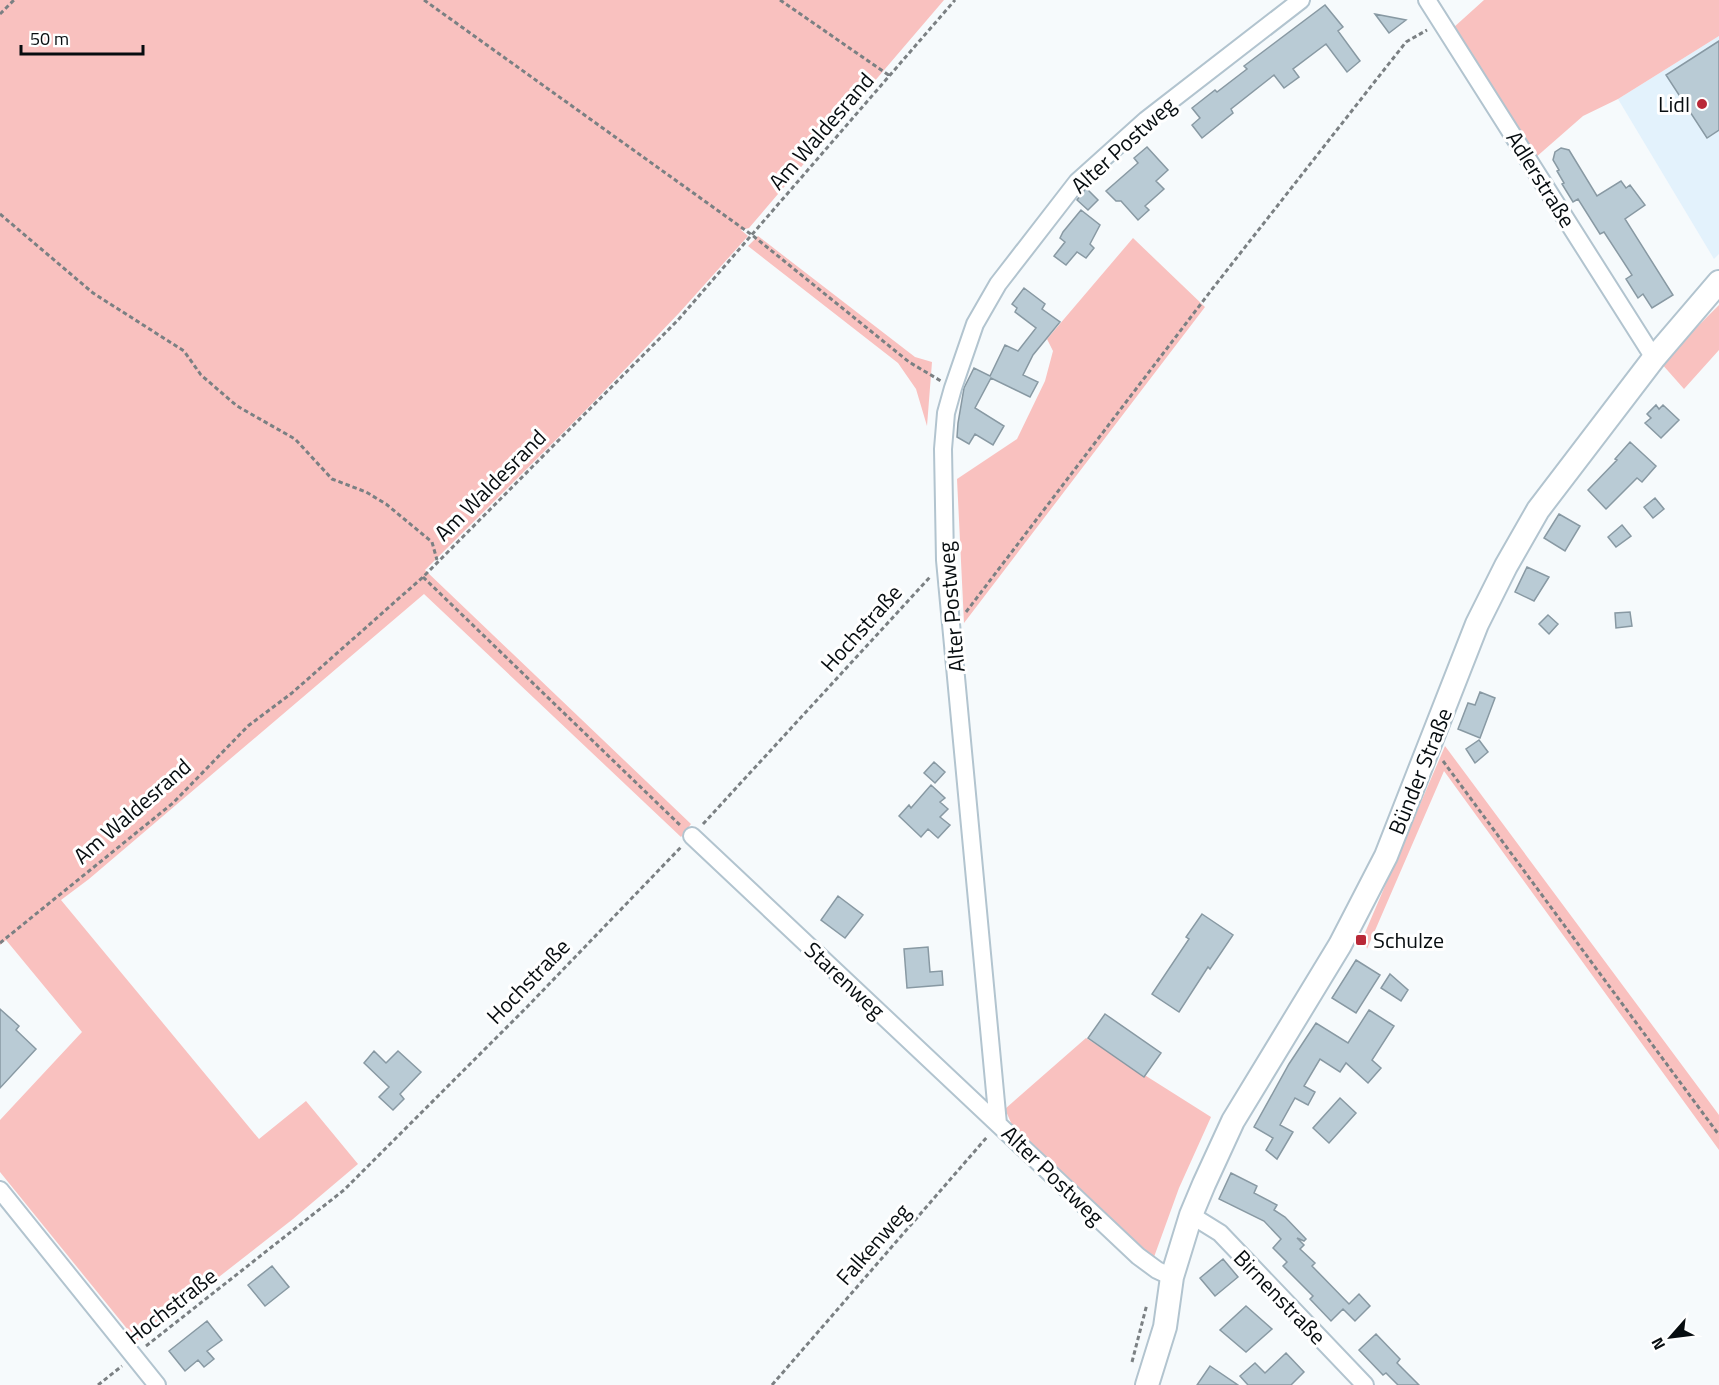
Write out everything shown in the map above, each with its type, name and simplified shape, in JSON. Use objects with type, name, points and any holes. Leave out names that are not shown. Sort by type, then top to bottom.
[{"type":"main road","name":"Bünder Straße","points":[[1147,1385],[1165,1327],[1171,1284],[1191,1215],[1233,1121],[1263,1068],[1341,945],[1386,856],[1477,624],[1506,566],[1538,510],[1654,358],[1719,282]]},
{"type":"main road","name":"Bünder Straße","points":[[1141,1385],[1141,1367],[1152,1325],[1171,1284]]},
{"type":"street","name":"Alter Postweg","points":[[1171,1284],[1138,1256],[998,1124],[945,560],[943,449],[952,388],[975,324],[998,284],[1077,182],[1146,120],[1301,0]]},
{"type":"street","name":"Adlerstraße","points":[[1427,0],[1654,358]]},
{"type":"street","name":"Starenweg","points":[[692,836],[998,1124]]},
{"type":"street","points":[[0,1190],[157,1385]]},
{"type":"street","name":"Birnenstraße","points":[[1191,1215],[1220,1233],[1365,1385]]},
{"type":"path","points":[[0,15],[14,0]]},
{"type":"path","points":[[424,0],[752,235],[909,362],[952,388]]},
{"type":"path","points":[[780,0],[890,76]]},
{"type":"path","name":"Am Waldesrand","points":[[0,943],[173,803],[248,726],[291,693],[423,576],[678,320],[955,0]]},
{"type":"path","points":[[952,630],[1213,288],[1406,42],[1442,23]]},
{"type":"path","points":[[0,214],[93,293],[184,351],[201,375],[237,406],[295,439],[332,479],[366,492],[386,504],[432,542],[437,560]]},
{"type":"path","name":"Hochstraße","points":[[98,1385],[344,1190],[692,836],[945,560]]},
{"type":"path","points":[[423,576],[692,836]]},
{"type":"path","points":[[1431,745],[1719,1135]]},
{"type":"path","name":"Falkenweg","points":[[772,1385],[998,1124]]},
{"type":"shaded area","points":[[0,0],[944,0],[749,228],[741,230],[748,236],[680,312],[585,411],[425,570],[691,824],[681,837],[424,594],[89,879],[61,900],[259,1139],[306,1101],[358,1164],[293,1219],[137,1341],[0,1172],[0,1120],[82,1032],[6,940],[0,945]]},
{"type":"shaded area","points":[[1484,0],[1719,0],[1719,36],[1618,99],[1583,116],[1535,158],[1453,28]]},
{"type":"shaded area","points":[[1719,36],[1719,254],[1714,259],[1618,99]]},
{"type":"shaded area","points":[[758,236],[915,357],[932,362],[927,426],[916,389],[898,363],[748,246]]},
{"type":"shaded area","points":[[1133,238],[1205,307],[964,623],[957,479],[1017,439],[1045,381],[1053,351],[1047,339]]},
{"type":"shaded area","points":[[1719,305],[1719,350],[1684,389],[1661,363]]},
{"type":"shaded area","points":[[1445,746],[1719,1115],[1719,1150],[1444,771],[1367,949],[1364,935]]},
{"type":"shaded area","points":[[1086,1038],[1211,1117],[1179,1188],[1154,1257],[1138,1247],[1016,1134],[1005,1109]]},
{"type":"building","points":[[1325,5],[1343,27],[1338,31],[1360,61],[1347,72],[1326,44],[1293,69],[1299,77],[1284,88],[1274,75],[1231,109],[1233,113],[1202,138],[1192,125],[1200,118],[1192,108],[1247,69],[1244,66]]},
{"type":"building","points":[[1375,14],[1406,20],[1389,33]]},
{"type":"building","name":"Lidl","points":[[1719,41],[1719,130],[1707,138],[1666,75]]},
{"type":"building","points":[[1147,147],[1168,170],[1156,181],[1164,189],[1145,206],[1149,210],[1138,220],[1121,201],[1116,201],[1106,191],[1138,163],[1134,158]]},
{"type":"building","points":[[1561,148],[1569,150],[1597,196],[1621,181],[1626,188],[1630,185],[1645,205],[1625,219],[1673,295],[1652,308],[1643,294],[1638,298],[1626,279],[1632,275],[1604,232],[1600,234],[1578,199],[1573,202],[1562,184],[1564,183],[1553,160],[1555,152]]},
{"type":"building","points":[[1086,188],[1098,200],[1088,210],[1077,200]]},
{"type":"building","points":[[1081,210],[1100,225],[1090,244],[1094,248],[1086,258],[1077,252],[1066,265],[1054,256],[1065,242],[1060,238],[1063,232]]},
{"type":"building","points":[[1024,288],[1045,304],[1042,309],[1060,322],[1033,355],[1023,375],[1038,382],[1030,397],[991,378],[975,408],[1004,426],[993,445],[975,434],[969,444],[957,437],[964,388],[974,368],[990,376],[1005,345],[1018,351],[1036,328],[1015,312],[1017,308],[1012,304]]},
{"type":"building","points":[[1656,405],[1659,409],[1663,405],[1679,420],[1661,438],[1645,423],[1651,418],[1647,414]]},
{"type":"building","points":[[1630,442],[1656,466],[1642,482],[1637,478],[1606,509],[1588,490],[1617,460],[1615,459]]},
{"type":"building","points":[[1655,498],[1664,509],[1653,518],[1644,507]]},
{"type":"building","points":[[1559,514],[1580,526],[1565,551],[1544,538]]},
{"type":"building","points":[[1622,525],[1631,536],[1616,547],[1608,537]]},
{"type":"building","points":[[1527,567],[1549,577],[1534,601],[1515,592]]},
{"type":"building","points":[[1630,612],[1632,626],[1616,628],[1615,613]]},
{"type":"building","points":[[1548,615],[1558,624],[1549,634],[1539,624]]},
{"type":"building","points":[[1480,692],[1495,698],[1480,738],[1458,729],[1468,703],[1475,705]]},
{"type":"building","points":[[1479,740],[1488,752],[1475,763],[1466,749]]},
{"type":"building","points":[[934,762],[945,772],[935,783],[924,773]]},
{"type":"building","points":[[931,785],[945,798],[940,802],[948,809],[940,817],[950,825],[938,838],[928,829],[921,837],[899,816],[909,805],[911,808]]},
{"type":"building","points":[[838,896],[863,915],[845,938],[821,920]]},
{"type":"building","points":[[1202,914],[1233,935],[1210,969],[1208,967],[1179,1012],[1152,994],[1189,939],[1186,937]]},
{"type":"building","points":[[928,947],[930,972],[942,971],[943,985],[907,988],[904,949]]},
{"type":"building","points":[[1356,960],[1380,975],[1356,1013],[1332,998]]},
{"type":"building","points":[[1390,974],[1408,990],[1401,1001],[1381,988]]},
{"type":"building","points":[[0,1009],[19,1026],[16,1030],[36,1049],[0,1088]]},
{"type":"building","points":[[1369,1010],[1394,1026],[1372,1060],[1381,1068],[1368,1083],[1346,1063],[1340,1072],[1320,1059],[1304,1086],[1315,1092],[1308,1105],[1295,1098],[1280,1125],[1293,1132],[1277,1159],[1266,1150],[1273,1138],[1254,1127],[1289,1064],[1316,1023],[1348,1043]]},
{"type":"building","points":[[1105,1014],[1161,1053],[1144,1077],[1088,1038]]},
{"type":"building","points":[[374,1051],[386,1063],[398,1051],[421,1072],[400,1094],[404,1099],[393,1110],[379,1097],[389,1087],[364,1063]]},
{"type":"building","points":[[1340,1098],[1356,1113],[1329,1143],[1313,1128]]},
{"type":"building","points":[[1231,1173],[1257,1186],[1254,1193],[1277,1205],[1274,1210],[1285,1217],[1306,1239],[1304,1241],[1297,1238],[1304,1245],[1300,1249],[1315,1263],[1312,1266],[1349,1304],[1359,1294],[1370,1306],[1355,1321],[1343,1309],[1331,1321],[1310,1299],[1313,1296],[1283,1266],[1287,1262],[1273,1248],[1281,1239],[1264,1221],[1219,1199]]},
{"type":"building","points":[[1223,1259],[1238,1277],[1215,1296],[1200,1278]]},
{"type":"building","points":[[272,1266],[289,1287],[265,1306],[248,1285]]},
{"type":"building","points":[[1246,1306],[1272,1329],[1246,1352],[1220,1330]]},
{"type":"building","points":[[207,1321],[222,1340],[207,1351],[214,1359],[204,1367],[198,1360],[185,1371],[169,1351]]},
{"type":"building","points":[[1376,1334],[1400,1359],[1397,1363],[1419,1385],[1398,1385],[1386,1373],[1383,1375],[1359,1350]]},
{"type":"building","points":[[1286,1353],[1304,1372],[1291,1385],[1248,1385],[1240,1376],[1255,1363],[1265,1373]]},
{"type":"building","points":[[1210,1366],[1238,1385],[1197,1385]]},
{"type":"place","name":"Lidl","points":[[1702,104]]},
{"type":"place","name":"Schulze","points":[[1361,940]]}]
